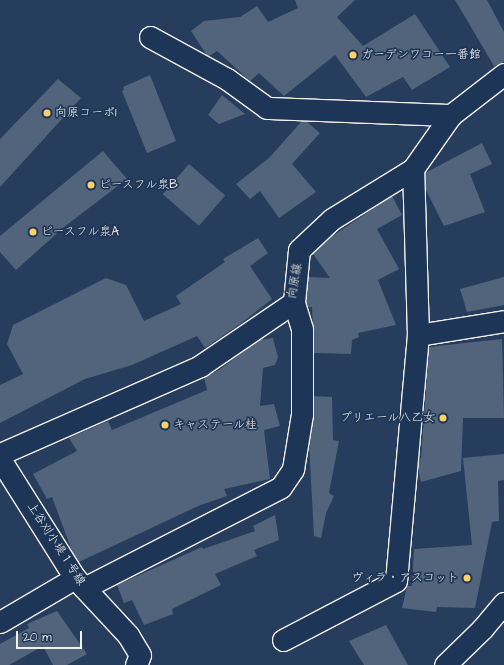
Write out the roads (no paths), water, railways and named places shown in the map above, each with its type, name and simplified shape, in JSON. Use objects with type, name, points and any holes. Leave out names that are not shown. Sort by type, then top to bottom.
[{"type":"street","points":[[150,37],[227,79],[267,108],[451,115]]},
{"type":"street","name":"向原線","points":[[0,454],[200,366],[294,302],[299,250],[332,219],[413,169],[451,115],[504,74]]},
{"type":"street","points":[[283,640],[396,581],[418,336],[413,169]]},
{"type":"street","points":[[0,622],[281,486],[293,469],[302,414],[302,329],[294,302]]},
{"type":"street","points":[[418,336],[504,321]]},
{"type":"street","name":"上谷刈小堤１号線","points":[[4,470],[80,583],[128,635],[140,655],[136,665]]},
{"type":"street","points":[[445,665],[482,629],[504,603]]},
{"type":"place","name":"ガーデンワコー一番館","points":[[353,55]]},
{"type":"place","name":"向原コーポ1","points":[[47,113]]},
{"type":"place","name":"ピースフル泉B","points":[[91,185]]},
{"type":"place","name":"ピースフル泉A","points":[[33,232]]},
{"type":"place","name":"プリエール八乙女","points":[[443,418]]},
{"type":"place","name":"キャステール桂","points":[[165,425]]},
{"type":"place","name":"ヴィラ・アスコット","points":[[467,578]]}]
